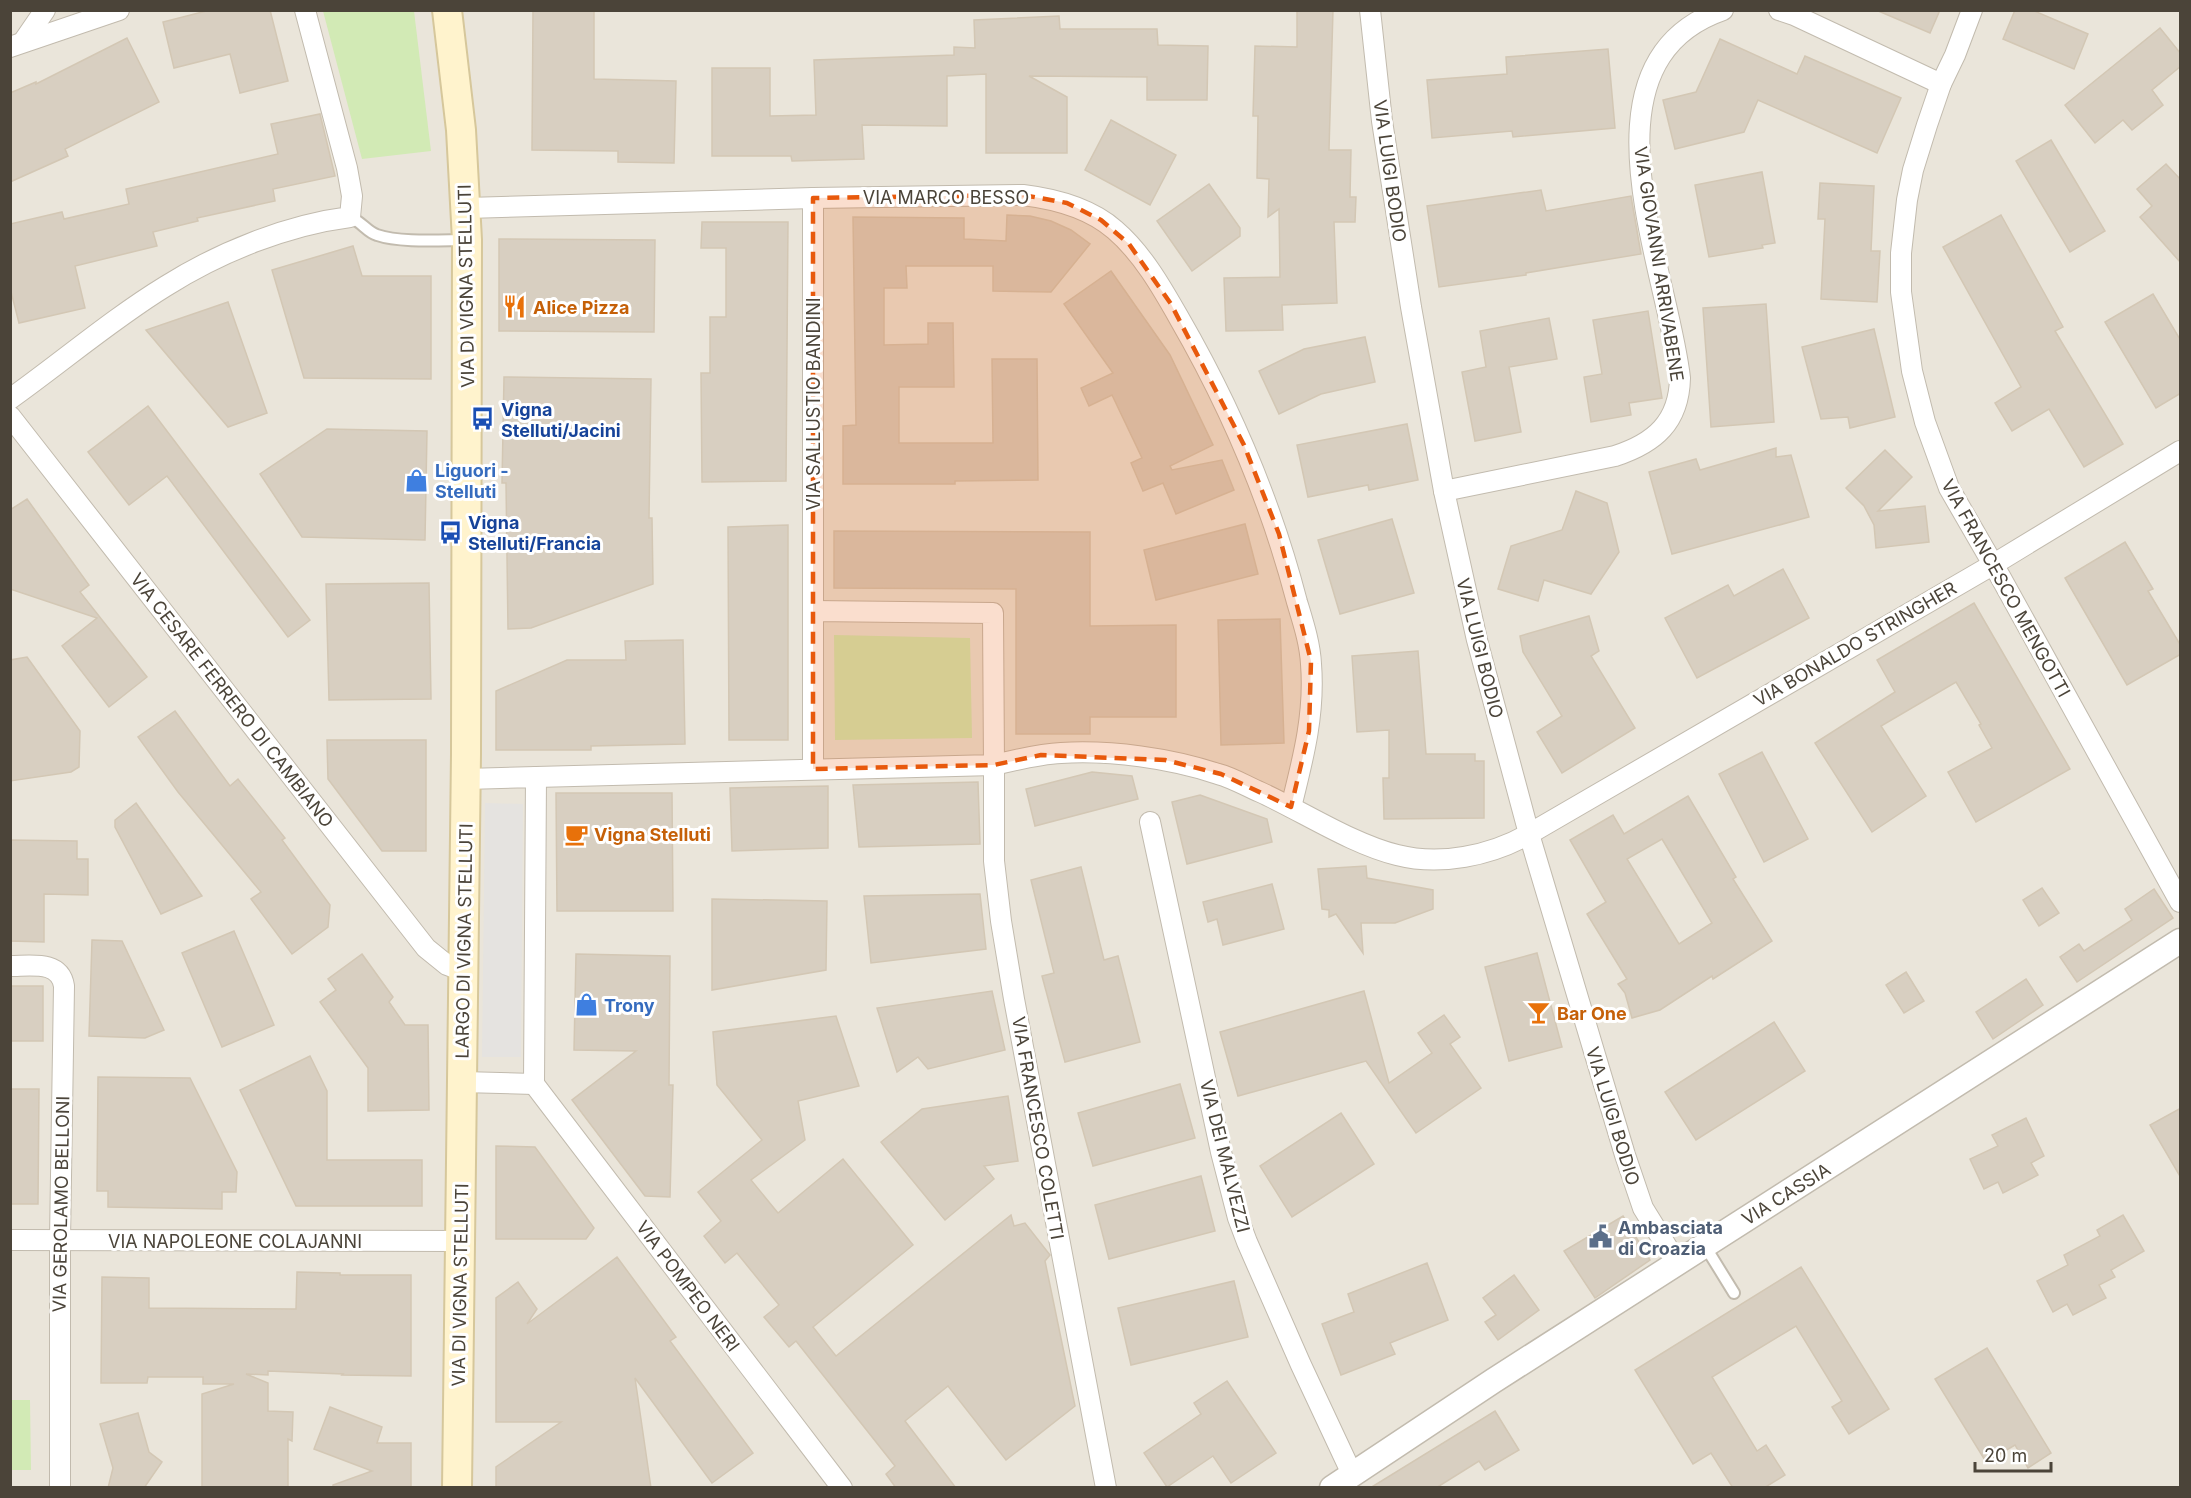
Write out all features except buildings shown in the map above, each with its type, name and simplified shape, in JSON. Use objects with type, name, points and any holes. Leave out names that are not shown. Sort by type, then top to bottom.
[{"type":"main road","name":"VIA DI VIGNA STELLUTI","points":[[447,10],[460,119],[467,208],[466,779]]},
{"type":"main road","name":"LARGO DI VIGNA STELLUTI","points":[[462,1082],[466,779]]},
{"type":"main road","name":"VIA DI VIGNA STELLUTI","points":[[457,1488],[462,1082]]},
{"type":"street","points":[[17,44],[45,10]]},
{"type":"street","points":[[17,44],[118,10]]},
{"type":"street","points":[[10,399],[145,300],[187,274],[272,237],[320,222],[350,217],[352,196],[347,168],[304,10]]},
{"type":"street","name":"VIA LUIGI BODIO","points":[[1370,10],[1384,133],[1411,308],[1444,490],[1480,651],[1529,834],[1639,1199],[1647,1217],[1677,1263]]},
{"type":"street","name":"VIA GIOVANNI ARRIVABENE","points":[[1444,490],[1615,456],[1641,446],[1657,435],[1668,423],[1677,400],[1680,378],[1643,186],[1639,138],[1642,108],[1651,76],[1668,46],[1694,24],[1723,10]]},
{"type":"street","points":[[1779,10],[1941,84]]},
{"type":"street","name":"VIA FRANCESCO MENGOTTI","points":[[1972,10],[1941,84],[1913,170],[1907,200],[1901,253],[1902,312],[1919,401],[1938,463],[1954,497],[1994,564],[2181,902]]},
{"type":"street","name":"VIA MARCO BESSO","points":[[467,208],[1008,195],[1050,198],[1084,211],[1115,230],[1146,266],[1192,341],[1226,406],[1260,483],[1279,534],[1311,661],[1312,698],[1309,731],[1291,807]]},
{"type":"street","name":"VIA SALLUSTIO BANDINI","points":[[813,198],[813,769]]},
{"type":"street","name":"VIA CESARE FERRERO DI CAMBIANO","points":[[10,416],[426,948],[447,965],[463,971]]},
{"type":"street","name":"VIA BONALDO STRINGHER","points":[[813,769],[994,765],[1021,758],[1061,753],[1165,760],[1221,774],[1369,845],[1397,855],[1449,858],[1476,855],[1512,843],[1529,834],[1994,564],[2181,452]]},
{"type":"street","name":"VIA FRANCESCO COLETTI","points":[[813,611],[993,613],[993,844],[1003,932],[1106,1488]]},
{"type":"street","points":[[466,779],[813,769]]},
{"type":"street","points":[[534,1084],[536,777]]},
{"type":"street","name":"VIA DEI MALVEZZI","points":[[1150,822],[1238,1218],[1246,1242],[1352,1474]]},
{"type":"street","name":"VIA CASSIA","points":[[1332,1488],[1502,1375],[2181,941]]},
{"type":"street","name":"VIA GEROLAMO BELLONI","points":[[10,966],[51,968],[60,973],[63,979],[60,1488]]},
{"type":"street","name":"LARGO DI VIGNA STELLUTI","points":[[462,1082],[534,1084]]},
{"type":"street","name":"VIA POMPEO NERI","points":[[534,1084],[842,1488]]},
{"type":"street","name":"VIA NAPOLEONE COLAJANNI","points":[[10,1240],[460,1241]]},
{"type":"lane","points":[[350,217],[363,224],[372,233],[387,238],[467,240]]},
{"type":"lane","points":[[1705,1246],[1734,1293]]},
{"type":"highlighted area","points":[[1023,195],[1067,203],[1101,220],[1129,244],[1171,304],[1244,445],[1279,534],[1311,661],[1309,731],[1291,807],[1221,774],[1165,760],[1041,755],[994,765],[813,769],[813,198]]},
{"type":"shaded area","points":[[10,11],[2180,11],[2180,1487],[11,1487]]},
{"type":"shaded area","points":[[485,803],[523,804],[521,1057],[482,1057]]},
{"type":"green space","points":[[323,11],[414,11],[431,151],[362,159]]},
{"type":"green space","points":[[834,635],[970,638],[972,738],[835,740]]},
{"type":"green space","points":[[11,1400],[30,1400],[31,1470],[11,1470]]},
{"type":"place","name":"Alice Pizza","points":[[515,307]]},
{"type":"place","name":"Vigna Stelluti/Jacini","points":[[483,419]]},
{"type":"place","name":"Liguori - Stelluti","points":[[417,480]]},
{"type":"place","name":"Vigna Stelluti/Francia","points":[[450,532]]},
{"type":"place","name":"Vigna Stelluti","points":[[576,834]]},
{"type":"place","name":"Trony","points":[[586,1005]]},
{"type":"place","name":"Bar One","points":[[1539,1013]]},
{"type":"place","name":"Ambasciata di Croazia","points":[[1600,1237]]}]
